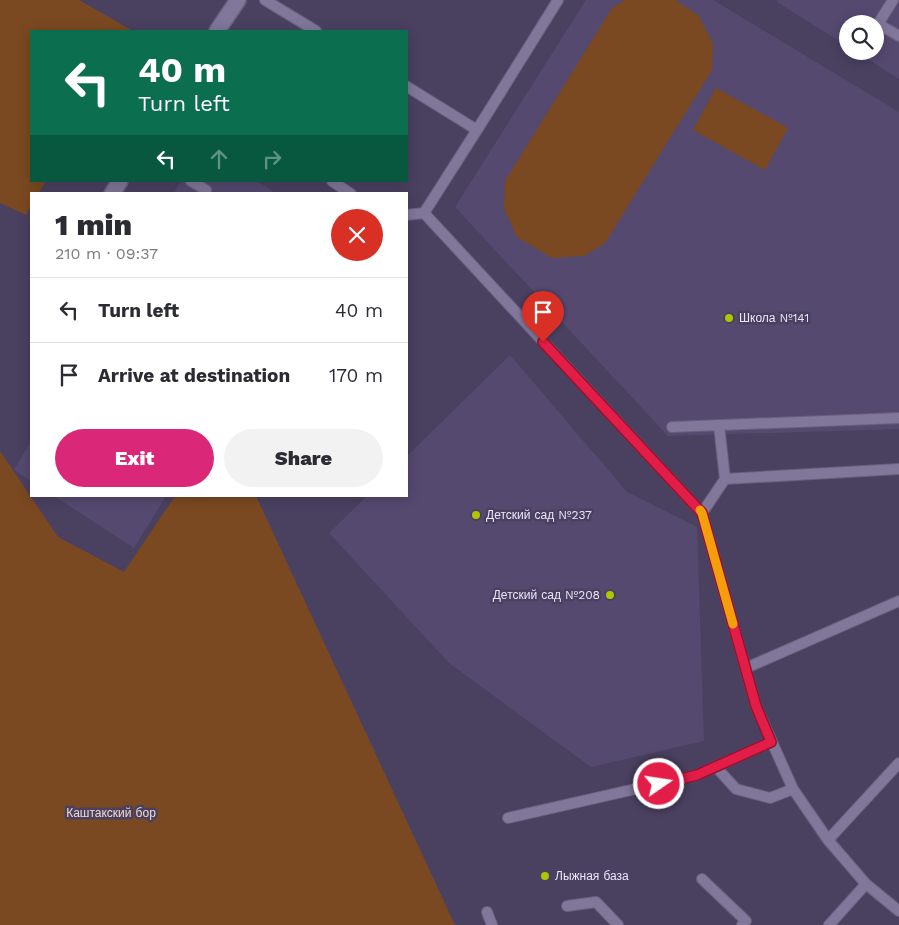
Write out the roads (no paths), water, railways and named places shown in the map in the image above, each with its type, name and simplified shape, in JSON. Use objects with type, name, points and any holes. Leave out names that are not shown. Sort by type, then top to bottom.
[{"type":"street","points":[[218,30],[238,0]]},
{"type":"lane","points":[[265,0],[314,30]]},
{"type":"lane","points":[[424,213],[558,0]]},
{"type":"lane","points":[[893,0],[878,24],[899,36]]},
{"type":"lane","points":[[408,87],[477,130]]},
{"type":"lane","points":[[193,182],[206,190],[205,192]]},
{"type":"lane","points":[[333,182],[348,192]]},
{"type":"lane","points":[[408,215],[424,213]]},
{"type":"lane","points":[[424,213],[702,513],[756,706],[793,788],[828,840],[866,884],[899,911]]},
{"type":"lane","points":[[672,427],[899,418]]},
{"type":"lane","points":[[702,513],[725,479],[719,425]]},
{"type":"lane","points":[[725,479],[899,470]]},
{"type":"lane","points":[[746,668],[899,602]]},
{"type":"lane","points":[[508,818],[697,775],[771,742]]},
{"type":"lane","points":[[828,840],[899,764]]},
{"type":"lane","points":[[716,767],[736,789],[770,798],[793,788]]},
{"type":"lane","points":[[702,879],[746,921],[742,925]]},
{"type":"lane","points":[[829,925],[866,884]]},
{"type":"lane","points":[[567,906],[596,902],[618,925]]},
{"type":"lane","points":[[487,912],[492,925]]},
{"type":"place","name":"Школа №141","points":[[729,318]]},
{"type":"place","name":"Детский сад №237","points":[[476,515]]},
{"type":"place","name":"Детский сад №208","points":[[610,595]]},
{"type":"place","name":"Лыжная база","points":[[545,876]]},
{"type":"park label","name":"Каштакский бор","points":[[111,813]]}]
